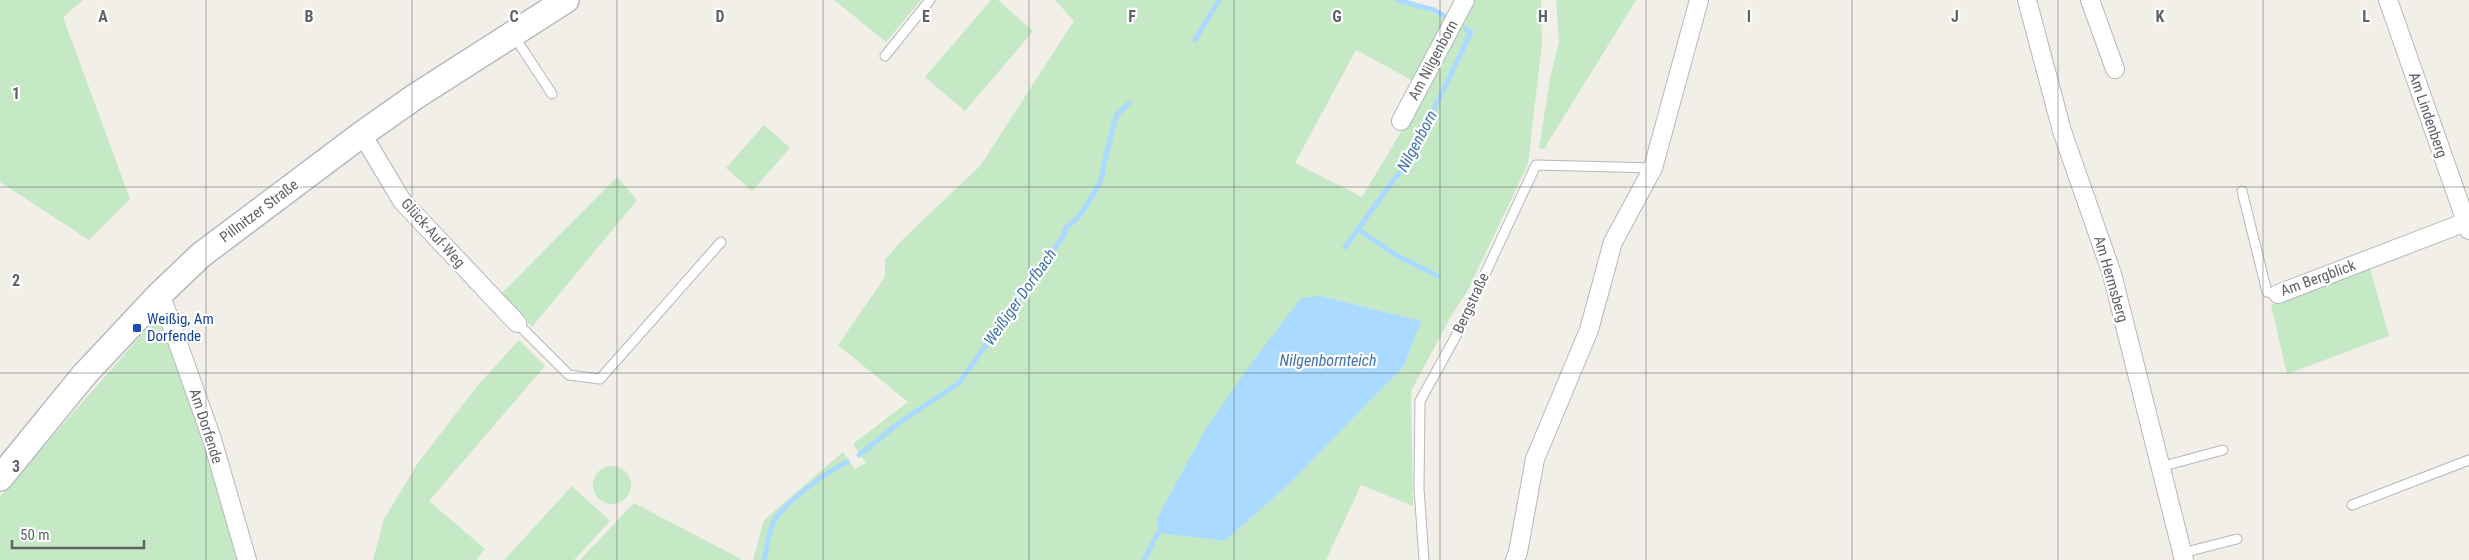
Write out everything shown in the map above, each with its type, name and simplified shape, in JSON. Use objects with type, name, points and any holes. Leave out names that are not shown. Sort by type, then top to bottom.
[{"type":"street","name":"Pillnitzer Straße","points":[[0,478],[84,375],[158,296],[201,255],[362,134],[566,0]]},
{"type":"street","name":"Am Nilgenborn","points":[[1401,121],[1465,0]]},
{"type":"street","points":[[1515,560],[1535,459],[1589,330],[1613,242],[1652,168],[1699,0]]},
{"type":"street","name":"Am Hermsberg","points":[[2028,0],[2062,132],[2112,274],[2183,557]]},
{"type":"street","points":[[2090,0],[2115,69]]},
{"type":"street","name":"Am Lindenberg","points":[[2388,0],[2468,226]]},
{"type":"street","name":"Glück-Auf-Weg","points":[[362,134],[402,201],[517,323]]},
{"type":"street","name":"Am Bergblick","points":[[2278,294],[2468,226]]},
{"type":"street","name":"Am Dorfende","points":[[158,296],[164,304],[212,438],[247,560]]},
{"type":"lane","points":[[885,56],[930,0]]},
{"type":"lane","points":[[512,34],[552,94]]},
{"type":"lane","name":"Bergstraße","points":[[1424,560],[1420,488],[1420,400],[1456,336],[1536,166],[1652,168]]},
{"type":"lane","name":"Am Bergblick","points":[[2242,191],[2267,292],[2278,294]]},
{"type":"lane","points":[[517,323],[569,376],[600,379],[721,242]]},
{"type":"lane","points":[[2160,467],[2223,450]]},
{"type":"lane","points":[[2352,505],[2469,460]]},
{"type":"lane","points":[[2183,557],[2237,539]]},
{"type":"green space","points":[[0,0],[83,0],[63,17],[130,199],[89,240],[0,182]]},
{"type":"green space","points":[[834,0],[921,0],[886,42]]},
{"type":"green space","points":[[991,0],[998,0],[1033,31],[965,111],[925,77]]},
{"type":"green space","points":[[1055,0],[1408,0],[1446,20],[1415,82],[1356,50],[1295,163],[1362,197],[1407,122],[1472,0],[1541,0],[1542,43],[1528,164],[1468,290],[1450,318],[1411,391],[1413,506],[1361,485],[1326,560],[753,560],[764,520],[843,452],[855,469],[866,463],[853,444],[908,402],[838,345],[885,277],[885,260],[902,240],[980,166],[1074,21]],"holes":[[[1321,296],[1420,321],[1404,366],[1289,484],[1225,541],[1158,533]]]},
{"type":"green space","points":[[1556,0],[1636,0],[1544,149],[1539,148],[1550,79],[1559,41]]},
{"type":"green space","points":[[764,125],[790,148],[752,191],[726,168]]},
{"type":"green space","points":[[617,177],[637,200],[532,327],[500,295]]},
{"type":"green space","points":[[2370,268],[2389,336],[2287,374],[2271,305]]},
{"type":"green space","points":[[159,315],[247,560],[0,560],[0,496]]},
{"type":"green space","points":[[519,340],[545,366],[429,501],[485,549],[476,560],[373,560],[384,519],[418,463],[478,385]]},
{"type":"green space","points":[[612,466],[626,471],[631,485],[626,499],[612,504],[598,499],[593,485],[598,471]]},
{"type":"green space","points":[[572,486],[610,521],[574,560],[504,560]]},
{"type":"green space","points":[[634,503],[741,559],[741,560],[580,560]]},
{"type":"water","name":"Nilgenbornteich","points":[[1321,296],[1421,321],[1404,366],[1289,484],[1225,541],[1158,533],[1157,519],[1206,428],[1253,361],[1301,298]]},
{"type":"waterway","name":"Weißiger Dorfbach","points":[[1195,40],[1219,0]]},
{"type":"waterway","name":"Nilgenborn","points":[[1397,0],[1434,10],[1446,17]]},
{"type":"waterway","name":"Nilgenborn","points":[[1345,247],[1395,178],[1409,162],[1471,32],[1466,29]]},
{"type":"waterway","name":"Weißiger Dorfbach","points":[[859,455],[903,420],[959,383],[1064,235],[1065,229],[1078,217],[1093,196],[1101,180],[1116,116],[1129,103]]},
{"type":"waterway","points":[[1359,230],[1396,255],[1438,276]]},
{"type":"waterway","points":[[764,560],[772,525],[777,517],[805,489],[847,462]]},
{"type":"waterway","name":"Nilgenborn","points":[[1144,560],[1158,533]]},
{"type":"place","name":"Weißig, Am Dorfende","points":[[137,328]]}]
